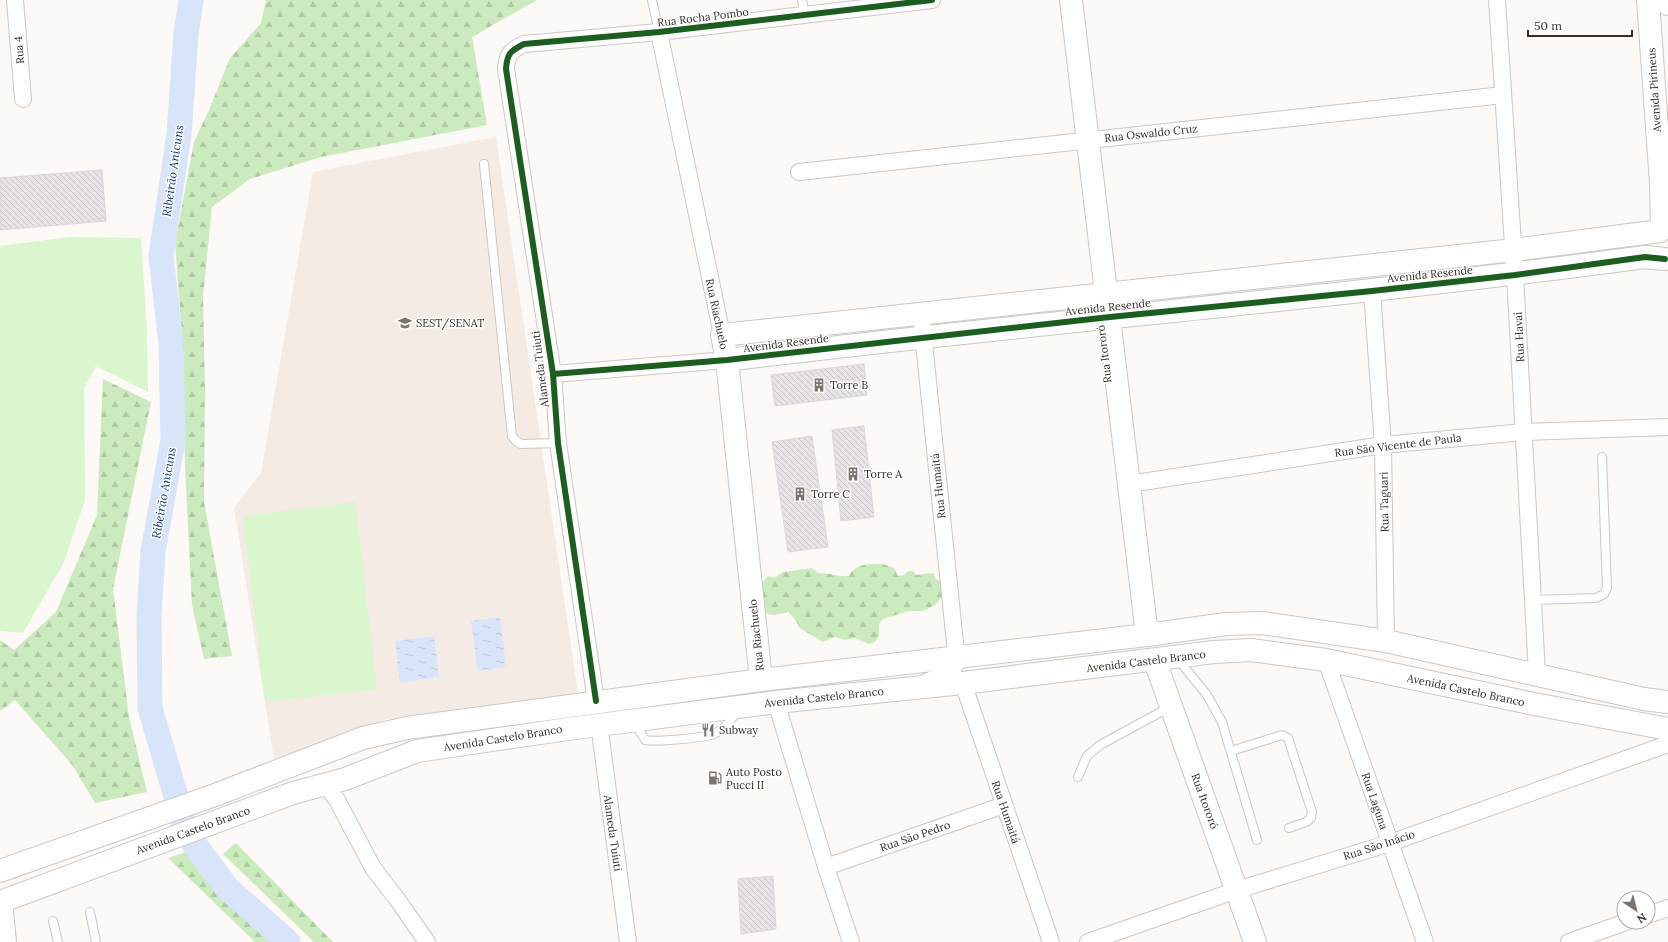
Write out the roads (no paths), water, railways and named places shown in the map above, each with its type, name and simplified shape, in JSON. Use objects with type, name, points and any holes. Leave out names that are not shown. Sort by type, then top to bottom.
[{"type":"main road","name":"Rua Itororó","points":[[1071,0],[1147,635]]},
{"type":"main road","name":"Avenida Pirineus","points":[[1648,0],[1663,228],[1657,241],[1658,251],[1666,260]]},
{"type":"main road","name":"Avenida Resende","points":[[722,335],[1514,250],[1663,228]]},
{"type":"main road","name":"Avenida Resende","points":[[727,360],[923,337],[1444,283],[1645,257],[1666,260]]},
{"type":"main road","points":[[1443,258],[1444,283]]},
{"type":"main road","name":"Rua Riachuelo","points":[[722,335],[727,360],[761,680]]},
{"type":"main road","name":"Avenida Castelo Branco","points":[[0,871],[215,795],[370,736],[407,728],[596,701],[761,680],[1147,635],[1226,624],[1262,623],[1386,641],[1644,699],[1668,702]]},
{"type":"main road","name":"Avenida Castelo Branco","points":[[2,901],[293,793],[336,788],[417,751],[599,724],[776,702],[963,683],[1155,661],[1214,652],[1251,650],[1326,660],[1534,704],[1668,729]]},
{"type":"main road","name":"Rua Itororó","points":[[1155,661],[1255,942]]},
{"type":"street","name":"Rua 4","points":[[15,0],[23,99]]},
{"type":"street","name":"Rua Rocha Pombo","points":[[524,44],[659,32],[803,8],[932,0]]},
{"type":"street","name":"Rua Havaí","points":[[1497,0],[1514,250],[1536,674]]},
{"type":"street","name":"Rua Riachuelo","points":[[659,32],[722,335]]},
{"type":"street","name":"Alameda Tuiuti","points":[[524,44],[515,49],[507,57],[506,69],[553,374],[558,443],[596,701]]},
{"type":"street","name":"Rua Oswaldo Cruz","points":[[799,172],[1503,95]]},
{"type":"street","name":"Rua Taguari","points":[[1372,291],[1383,445],[1386,641]]},
{"type":"street","name":"Rua Humaitá","points":[[921,314],[956,657]]},
{"type":"street","name":"Avenida Resende","points":[[553,374],[727,360]]},
{"type":"street","name":"Rua São Vicente de Paula","points":[[1129,484],[1383,445],[1524,432],[1668,427]]},
{"type":"street","points":[[913,688],[953,670],[957,665],[956,657]]},
{"type":"street","name":"Rua Laguna","points":[[1326,660],[1424,942]]},
{"type":"street","name":"Rua Humaitá","points":[[963,683],[1051,942]]},
{"type":"street","points":[[776,702],[826,867],[851,942]]},
{"type":"street","name":"Alameda Tuiuti","points":[[599,724],[628,942]]},
{"type":"street","name":"Rua São Inácio","points":[[1088,942],[1237,890],[1390,842],[1668,744]]},
{"type":"street","points":[[336,788],[373,868],[427,942]]},
{"type":"street","name":"Rua São Pedro","points":[[826,867],[1004,805]]},
{"type":"street","points":[[2,901],[8,942]]},
{"type":"street","points":[[1656,912],[1668,908]]},
{"type":"street","points":[[1569,942],[1616,926]]},
{"type":"lane","name":"Rua Riachuelo","points":[[652,0],[659,32]]},
{"type":"lane","points":[[484,164],[512,436],[521,444],[558,443]]},
{"type":"lane","points":[[1533,600],[1596,598],[1604,594],[1607,588],[1602,457]]},
{"type":"lane","points":[[1179,657],[1185,668],[1208,695],[1222,722],[1258,840]]},
{"type":"lane","points":[[1078,776],[1087,756],[1100,745],[1171,706]]},
{"type":"lane","points":[[1231,751],[1282,735],[1288,738],[1312,812],[1311,818],[1306,822],[1289,828]]},
{"type":"lane","points":[[90,912],[96,942]]},
{"type":"lane","points":[[53,921],[58,942]]},
{"type":"water","points":[[500,617],[506,667],[478,671],[471,621]]},
{"type":"water","points":[[434,636],[439,677],[400,682],[395,641]]},
{"type":"waterway","name":"Ribeirão Anicuns","points":[[191,0],[186,34],[179,134],[161,256],[171,344],[173,440],[153,552],[149,615],[150,708],[187,834],[227,888],[288,942]]},
{"type":"place","name":"SEST/SENAT","points":[[405,323]]},
{"type":"place","name":"Torre B","points":[[819,385]]},
{"type":"place","name":"Torre A","points":[[853,474]]},
{"type":"place","name":"Torre C","points":[[800,494]]},
{"type":"place","name":"Subway","points":[[708,730]]},
{"type":"place","name":"Auto Posto Pucci II","points":[[715,778]]}]
